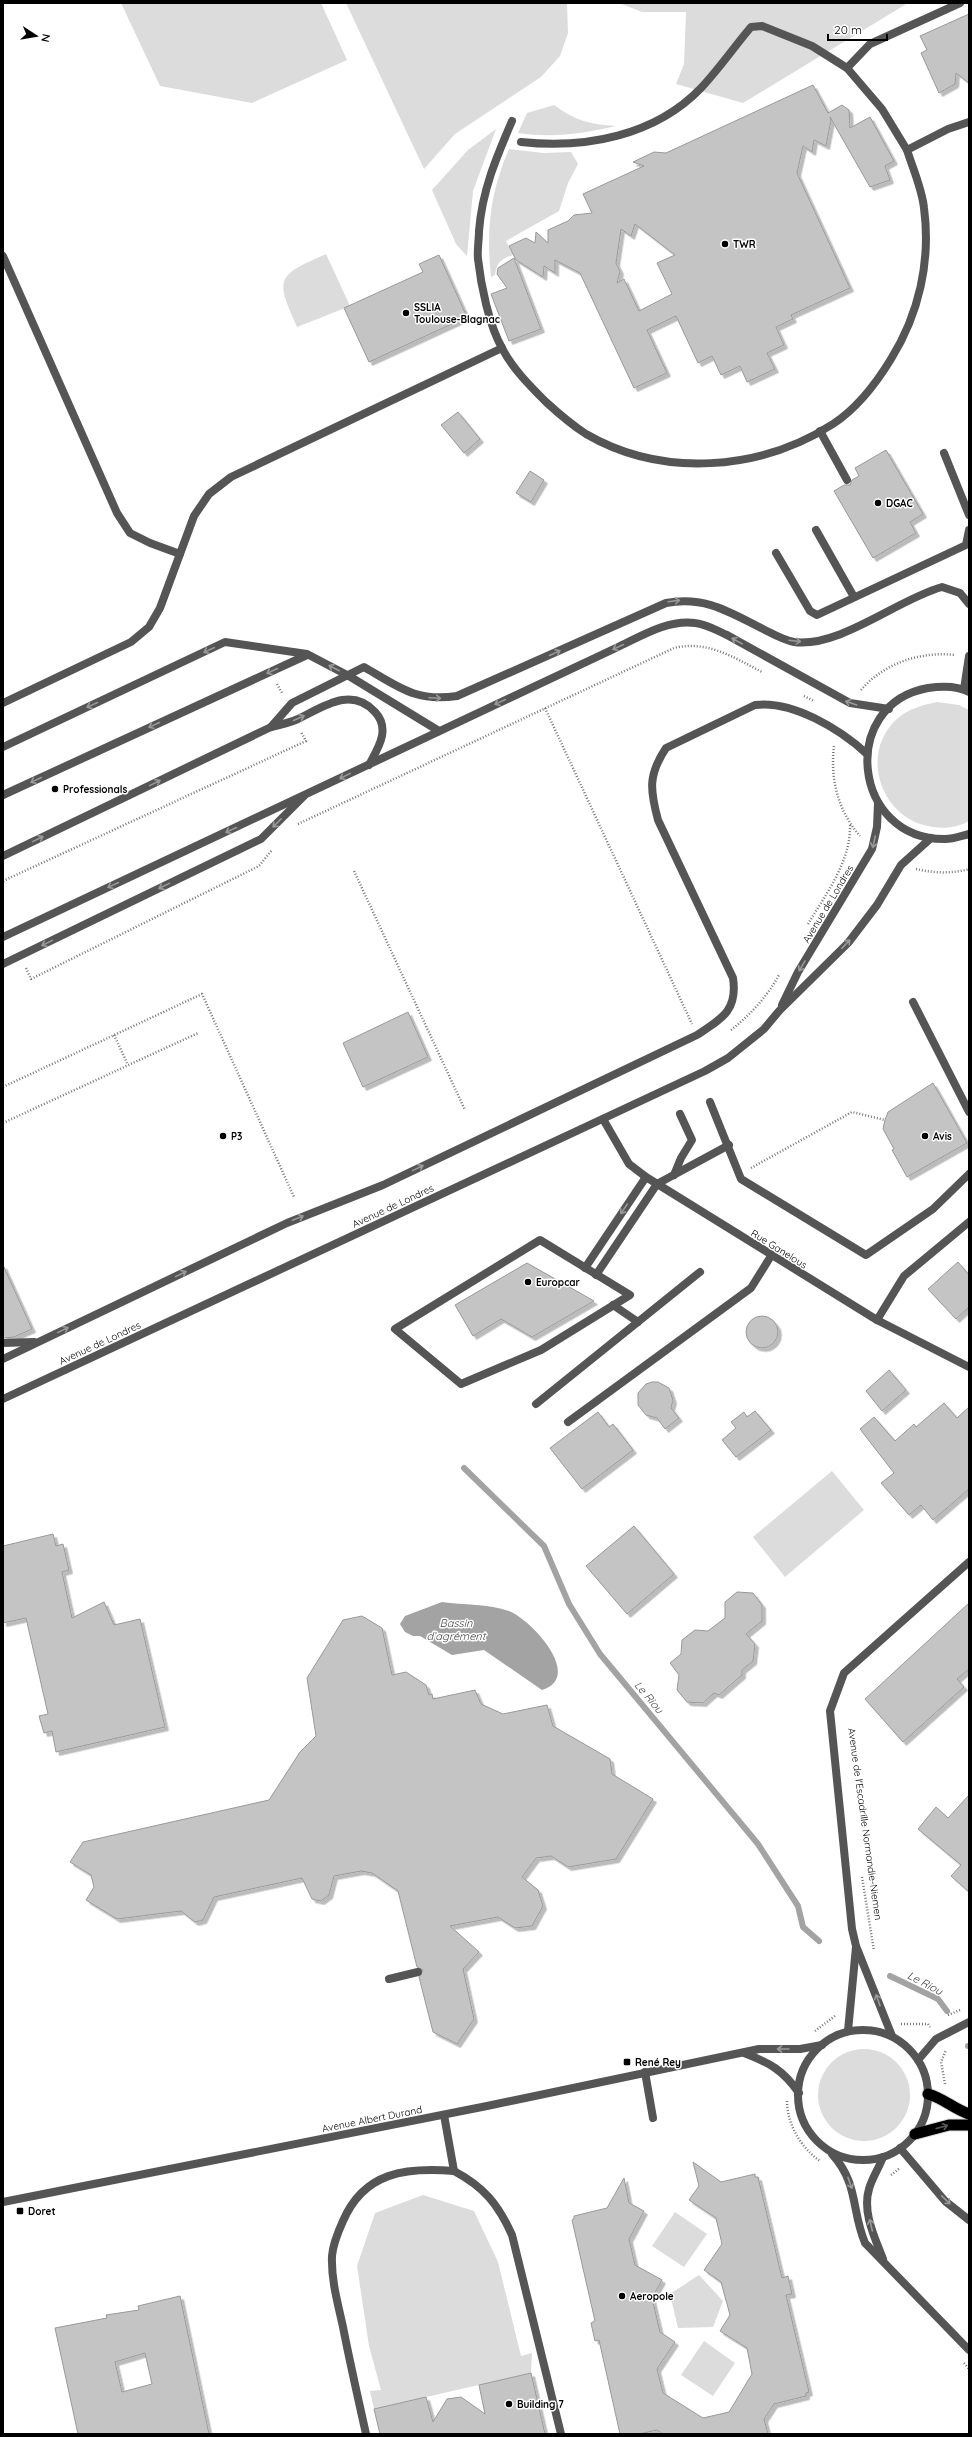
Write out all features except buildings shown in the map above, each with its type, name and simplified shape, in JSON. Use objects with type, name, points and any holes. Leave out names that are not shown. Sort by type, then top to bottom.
[{"type":"highway","points":[[928,2094],[940,2098],[953,2108],[969,2114]]},
{"type":"highway","points":[[915,2134],[949,2125],[969,2125]]},
{"type":"street","points":[[847,68],[870,44],[960,3]]},
{"type":"street","points":[[512,121],[489,174],[481,208],[478,257],[486,304],[502,348],[529,385],[555,410],[585,433],[612,446],[654,460],[686,463],[736,461],[775,452],[795,444],[834,423],[857,403],[884,371],[901,343],[917,303],[926,242],[924,206],[907,150],[882,109],[847,68],[812,46],[762,26],[751,27],[700,89],[663,119],[620,136],[592,142],[548,145],[521,142]]},
{"type":"street","points":[[907,150],[948,129],[969,122]]},
{"type":"street","points":[[3,256],[117,513],[130,533],[150,543],[180,554]]},
{"type":"street","points":[[3,703],[131,642],[150,628],[160,608],[194,516],[208,494],[231,477],[502,348]]},
{"type":"street","points":[[820,431],[847,480]]},
{"type":"street","points":[[944,453],[969,515]]},
{"type":"street","points":[[816,530],[854,597]]},
{"type":"street","points":[[776,553],[810,611],[817,615],[968,546],[969,530]]},
{"type":"street","points":[[271,727],[290,708],[292,703],[350,676],[364,667],[410,693],[427,698],[457,696],[659,605],[674,601],[704,602],[783,639],[806,642],[832,637],[942,587],[960,593],[969,604]]},
{"type":"street","points":[[5,935],[369,765],[439,730],[653,631],[681,622],[706,626],[727,635],[850,703],[890,709]]},
{"type":"street","points":[[3,747],[225,642],[307,654],[350,676],[439,730]]},
{"type":"street","points":[[3,796],[307,654]]},
{"type":"street","points":[[969,656],[966,690],[941,686],[918,690],[898,700],[882,716],[872,734],[867,754],[867,776],[874,797],[887,816],[903,829],[932,838],[946,839],[969,834]]},
{"type":"street","points":[[3,856],[271,727],[296,720],[337,700],[359,700],[376,712],[384,728],[380,744],[369,765]]},
{"type":"street","points":[[3,1359],[287,1223],[383,1185],[697,1035],[721,1019],[729,1010],[735,991],[733,978],[658,820],[651,793],[653,772],[658,759],[666,748],[755,705],[767,703],[796,711],[837,730],[867,754]]},
{"type":"street","points":[[3,964],[261,839],[304,795]]},
{"type":"street","name":"Avenue de Londres","points":[[779,1011],[798,972],[872,849],[877,826],[878,803]]},
{"type":"street","name":"Avenue de Londres","points":[[3,1399],[728,1058],[764,1029],[779,1011],[848,943],[878,905],[901,866],[932,838]]},
{"type":"street","points":[[913,1002],[969,1112]]},
{"type":"street","points":[[710,1102],[729,1145],[741,1179],[866,1255],[933,1209],[969,1174]]},
{"type":"street","points":[[674,1175],[680,1158],[692,1140],[680,1114]]},
{"type":"street","name":"Rue Ganelous","points":[[603,1118],[629,1164],[646,1177],[877,1320],[969,1367]]},
{"type":"street","points":[[596,1275],[657,1184],[729,1145]]},
{"type":"street","points":[[585,1268],[646,1177]]},
{"type":"street","points":[[877,1320],[904,1276],[969,1222]]},
{"type":"street","points":[[540,1240],[596,1275],[630,1295],[541,1350],[461,1384],[395,1329],[540,1240]]},
{"type":"street","points":[[568,1422],[751,1288],[772,1256]]},
{"type":"street","points":[[536,1404],[700,1272]]},
{"type":"street","points":[[613,1305],[638,1322]]},
{"type":"street","points":[[3,1343],[39,1342]]},
{"type":"street","name":"Avenue de l'Escadrille Normandie-Niemen","points":[[848,2031],[856,1946],[830,1711],[844,1673],[969,1562]]},
{"type":"street","name":"Avenue de l'Escadrille Normandie-Niemen","points":[[856,1946],[892,2036]]},
{"type":"street","points":[[389,1979],[418,1972]]},
{"type":"street","points":[[918,2060],[936,2039],[967,2023]]},
{"type":"street","points":[[870,2030],[892,2036],[903,2044],[918,2060],[926,2081],[928,2094],[926,2108],[915,2134],[900,2148],[883,2157],[861,2160],[838,2156],[819,2144],[805,2126],[800,2114],[799,2093],[801,2076],[806,2063],[822,2045],[848,2031],[870,2030]]},
{"type":"street","name":"Avenue Albert Durand","points":[[3,2202],[444,2115],[759,2049],[800,2049],[822,2045]]},
{"type":"street","points":[[744,2053],[771,2063],[789,2079],[799,2093]]},
{"type":"street","points":[[645,2072],[653,2118]]},
{"type":"street","points":[[444,2115],[454,2171]]},
{"type":"street","points":[[900,2148],[945,2201],[969,2220]]},
{"type":"street","points":[[829,2151],[844,2168],[852,2188],[859,2229],[865,2244],[969,2350]]},
{"type":"street","points":[[883,2157],[869,2188],[868,2200],[871,2228],[884,2262]]},
{"type":"street","points":[[366,2434],[333,2283],[332,2255],[337,2234],[355,2198],[366,2187],[383,2178],[410,2170],[454,2171],[470,2180],[488,2195],[501,2211],[512,2235],[561,2434]]},
{"type":"path","points":[[294,827],[304,819],[674,648],[685,645],[703,646],[722,651],[764,673]]},
{"type":"path","points":[[915,657],[942,654],[969,656]]},
{"type":"path","points":[[271,671],[290,708]]},
{"type":"path","points":[[803,695],[816,702]]},
{"type":"path","points":[[545,708],[697,1035]]},
{"type":"path","points":[[3,881],[306,741],[296,720]]},
{"type":"path","points":[[20,956],[31,979],[259,866],[274,848]]},
{"type":"path","points":[[354,871],[465,1110]]},
{"type":"path","points":[[3,1087],[202,994],[294,1197]]},
{"type":"path","points":[[3,1123],[198,1034]]},
{"type":"path","points":[[114,1035],[128,1065]]},
{"type":"path","points":[[737,1167],[751,1168],[852,1112],[885,1120]]},
{"type":"path","name":"Avenue de l'Escadrille Normandie-Niemen","points":[[862,1874],[875,1953]]},
{"type":"path","points":[[811,2033],[832,2019],[839,2011]]},
{"type":"shaded area","points":[[121,3],[321,3],[347,60],[252,103],[160,86]]},
{"type":"shaded area","points":[[346,3],[567,3],[568,33],[560,56],[541,77],[455,134],[424,169]]},
{"type":"shaded area","points":[[619,3],[908,3],[743,103],[676,84],[684,64],[686,12],[642,12]]},
{"type":"shaded area","points":[[554,105],[569,115],[583,121],[616,126],[591,131],[555,135],[518,133],[527,113]]},
{"type":"shaded area","points":[[496,129],[473,191],[467,256],[456,244],[432,190],[468,150]]},
{"type":"shaded area","points":[[509,149],[543,153],[571,152],[578,164],[568,183],[559,211],[506,241],[513,255],[505,258],[498,264],[495,275],[491,277],[489,227],[491,212],[497,181]]},
{"type":"shaded area","points":[[326,254],[350,306],[297,327],[285,298],[283,288],[284,280],[297,268]]},
{"type":"shaded area","points":[[937,702],[959,705],[969,710],[969,821],[961,825],[947,828],[938,828],[915,822],[900,812],[889,799],[881,784],[878,767],[879,749],[886,733],[898,718],[912,709]]},
{"type":"shaded area","points":[[832,1471],[864,1510],[785,1577],[753,1537]]},
{"type":"shaded area","points":[[864,2049],[881,2053],[896,2063],[906,2078],[910,2095],[906,2112],[896,2127],[881,2137],[864,2141],[847,2137],[832,2127],[822,2112],[818,2095],[822,2078],[832,2063],[847,2053]]},
{"type":"shaded area","points":[[423,2195],[474,2211],[498,2262],[521,2356],[532,2353],[531,2373],[374,2409],[370,2391],[381,2390],[369,2346],[357,2266],[375,2213]]},
{"type":"shaded area","points":[[675,2212],[707,2234],[684,2267],[652,2246]]},
{"type":"shaded area","points":[[699,2275],[723,2301],[713,2327],[678,2328],[670,2294]]},
{"type":"shaded area","points":[[704,2341],[735,2363],[713,2396],[681,2375]]},
{"type":"water","name":"Bassin d’agrément","points":[[442,1602],[493,1607],[509,1611],[519,1616],[530,1625],[550,1649],[556,1662],[558,1673],[554,1683],[542,1690],[484,1650],[452,1655],[420,1636],[413,1636],[405,1632],[400,1624],[405,1616]]},
{"type":"waterway","name":"Le Riou","points":[[464,1468],[544,1546],[569,1604],[600,1654],[758,1844],[798,1906],[803,1927],[819,1941]]},
{"type":"waterway","name":"Le Riou","points":[[890,1976],[938,1999],[947,2011]]},
{"type":"place","name":"TWR","points":[[725,244]]},
{"type":"place","name":"SSLIA Toulouse-Blagnac","points":[[406,313]]},
{"type":"place","name":"DGAC","points":[[878,503]]},
{"type":"place","name":"Professionals","points":[[55,789]]},
{"type":"place","name":"P3","points":[[223,1136]]},
{"type":"place","name":"Avis","points":[[925,1136]]},
{"type":"place","name":"Europcar","points":[[528,1282]]},
{"type":"place","name":"René Rey","points":[[627,2062]]},
{"type":"place","name":"Doret","points":[[20,2211]]},
{"type":"place","name":"Aeropole","points":[[622,2296]]},
{"type":"place","name":"Building 7","points":[[509,2404]]}]
